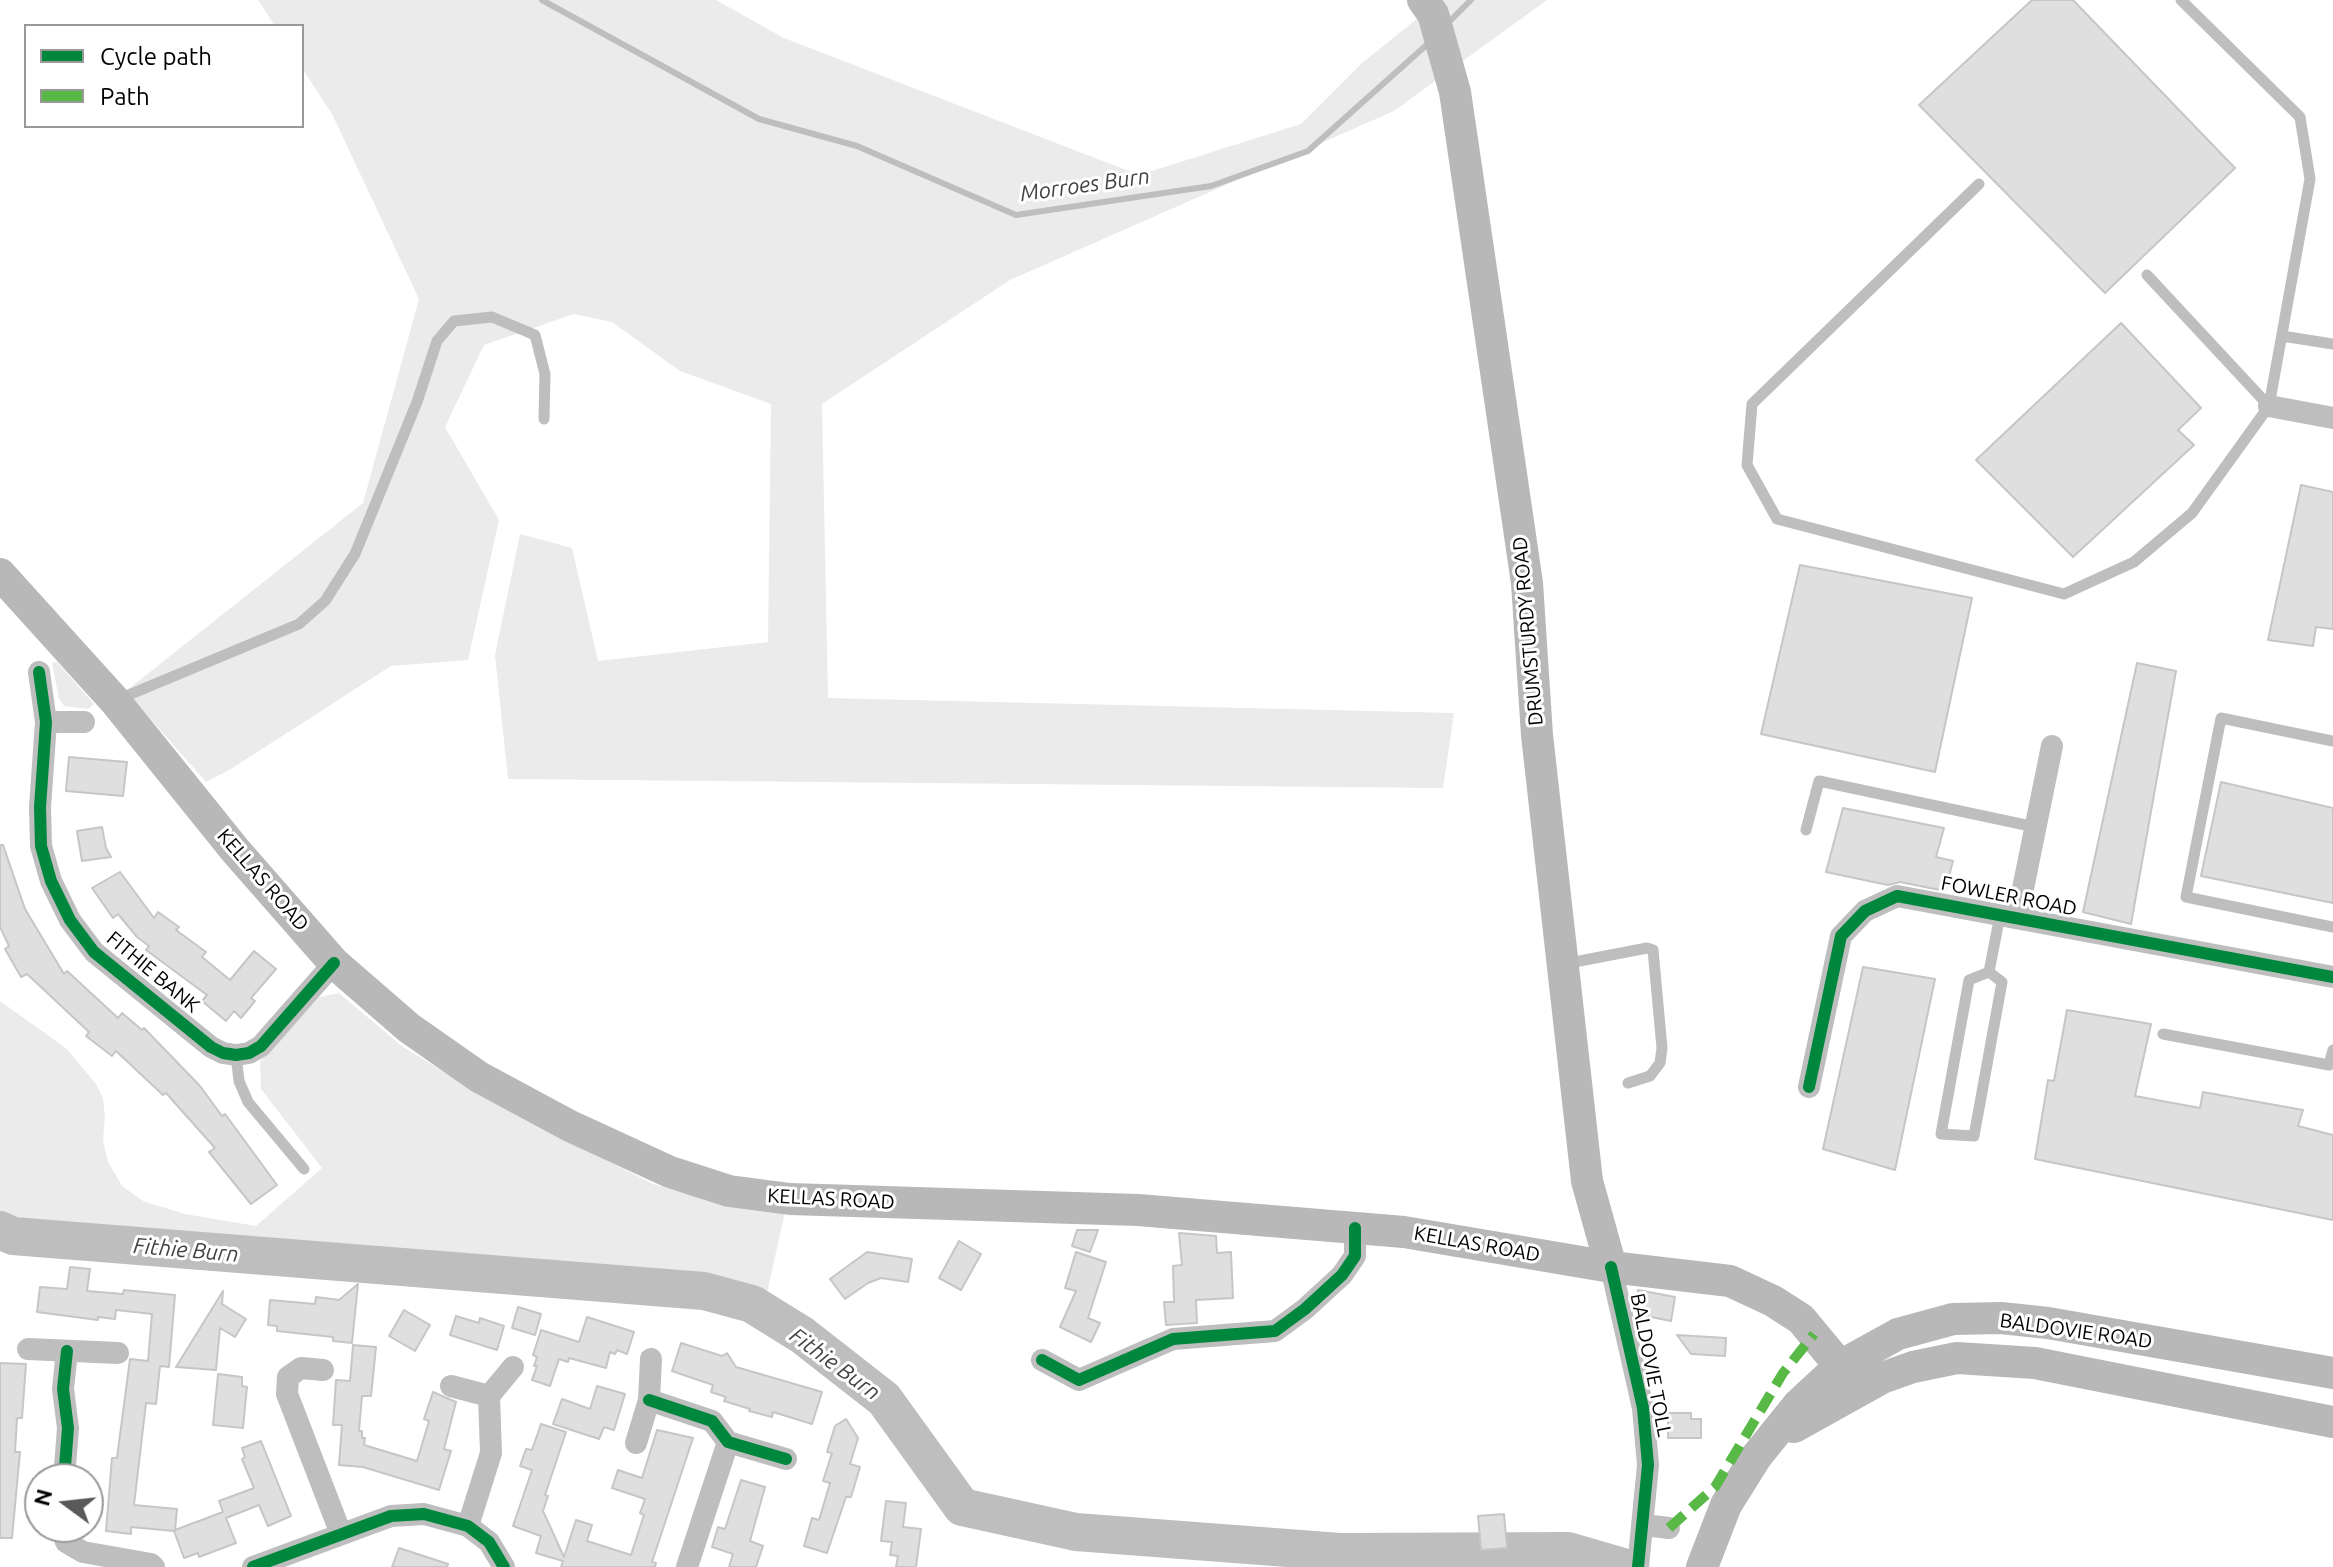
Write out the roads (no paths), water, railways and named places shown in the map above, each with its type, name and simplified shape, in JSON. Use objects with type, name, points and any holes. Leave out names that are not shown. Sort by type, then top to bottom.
[{"type":"main road","name":"DRUMSTURDY ROAD","points":[[1434,22],[1455,92],[1527,583],[1537,735],[1587,1181],[1611,1267]]},
{"type":"main road","name":"KELLAS ROAD","points":[[0,574],[115,701],[235,850],[334,963],[409,1028],[479,1077],[570,1126],[670,1172],[729,1191],[790,1199],[1138,1210],[1404,1232],[1611,1267],[1730,1281],[1773,1301],[1801,1319],[1847,1379]]},
{"type":"main road","name":"BALDOVIE ROAD","points":[[1704,1558],[1726,1505],[1756,1457],[1798,1405],[1847,1379],[1898,1334],[1953,1319],[2001,1318],[2048,1323],[2333,1373]]},
{"type":"main road","name":"BALDOVIE ROAD","points":[[1847,1379],[1957,1358],[1999,1359],[2035,1363],[2333,1422]]},
{"type":"street","points":[[2269,406],[2333,418]]},
{"type":"street","name":"FITHIE BANK","points":[[39,672],[46,722],[40,807],[41,846],[51,881],[70,920],[94,952],[211,1047],[236,1055]]},
{"type":"street","points":[[46,722],[84,722]]},
{"type":"street","name":"FOWLER ROAD","points":[[2008,917],[2035,827],[2052,746]]},
{"type":"street","name":"FOWLER ROAD","points":[[1809,1087],[1841,936],[1865,911],[1897,896],[2333,977]]},
{"type":"street","points":[[236,1055],[249,1053],[261,1046],[334,963]]},
{"type":"street","points":[[1042,1360],[1079,1380],[1173,1339],[1275,1331],[1342,1275],[1355,1256],[1355,1228]]},
{"type":"street","name":"BALDOVIE TOLL","points":[[1611,1267],[1643,1408],[1648,1465],[1640,1558]]},
{"type":"street","points":[[28,1349],[118,1353]]},
{"type":"street","points":[[65,1463],[68,1428],[63,1389],[67,1351]]},
{"type":"street","points":[[636,1443],[649,1400],[651,1359]]},
{"type":"street","points":[[468,1526],[491,1453],[489,1396],[513,1367]]},
{"type":"street","points":[[323,1370],[301,1368],[288,1377],[287,1394],[341,1534]]},
{"type":"street","points":[[451,1386],[489,1396]]},
{"type":"street","points":[[649,1400],[712,1421],[728,1442],[786,1459]]},
{"type":"street","points":[[687,1567],[728,1442]]},
{"type":"street","points":[[253,1567],[391,1516],[424,1514],[468,1526],[489,1542],[504,1567]]},
{"type":"street","points":[[1644,1525],[1669,1528]]},
{"type":"street","points":[[68,1543],[83,1552],[154,1567]]},
{"type":"lane","points":[[1979,184],[1752,404],[1747,465],[1777,519],[2064,594],[2134,562],[2192,513],[2269,406],[2310,179],[2300,117],[2181,0]]},
{"type":"lane","points":[[2147,275],[2269,406]]},
{"type":"lane","points":[[115,701],[299,624],[325,601],[355,554],[417,402],[437,341],[454,321],[492,317],[535,335],[545,374],[544,419]]},
{"type":"lane","points":[[2282,336],[2333,344]]},
{"type":"lane","points":[[2333,741],[2221,718],[2186,897],[2333,927]]},
{"type":"lane","points":[[1806,830],[1819,781],[2035,827]]},
{"type":"lane","points":[[1989,972],[2002,982],[1974,1136],[1941,1134],[1969,980],[1989,972],[2008,917]]},
{"type":"lane","points":[[1563,964],[1647,948],[1653,950],[1662,1048],[1660,1063],[1650,1076],[1628,1083]]},
{"type":"lane","points":[[2163,1034],[2329,1065],[2333,1050]]},
{"type":"lane","points":[[236,1055],[239,1081],[248,1102],[304,1169]]},
{"type":"waterway","name":"Morroes Burn","points":[[542,0],[759,119],[857,146],[1016,215],[1211,186],[1308,151],[1431,41]]},
{"type":"waterway","name":"Morroes Burn","points":[[1447,24],[1471,0]]},
{"type":"waterway","name":"Fithie Burn","points":[[0,1230],[13,1236],[704,1291],[752,1304],[802,1335],[884,1399],[962,1507],[1076,1532],[1340,1552],[1568,1551],[1623,1567]]}]
